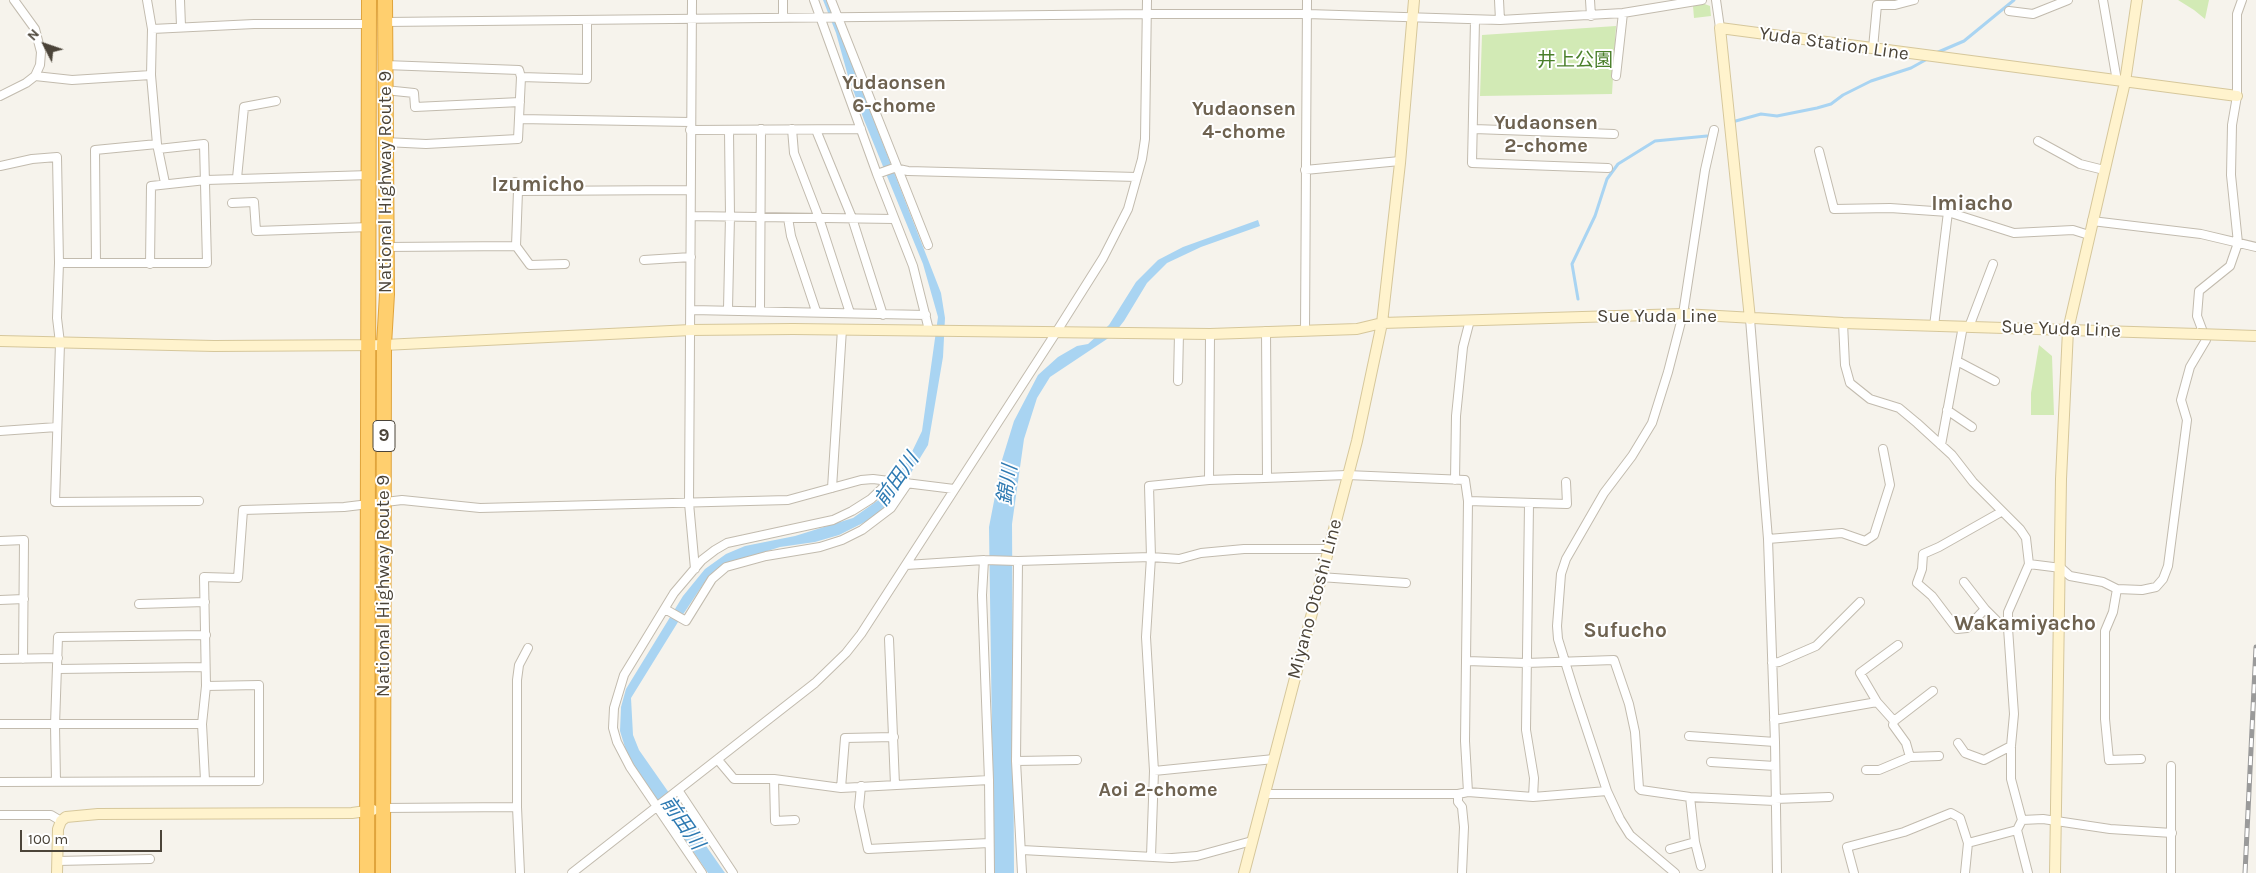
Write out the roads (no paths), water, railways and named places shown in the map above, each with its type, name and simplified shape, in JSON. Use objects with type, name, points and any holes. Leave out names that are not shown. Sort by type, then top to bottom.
[{"type":"highway","name":"National Highway Route 9","points":[[367,873],[370,227],[369,0]]},
{"type":"highway","name":"National Highway Route 9","points":[[383,873],[383,501],[385,468],[384,345],[386,294],[385,0]]},
{"type":"street","points":[[0,96],[26,84],[35,76],[40,65],[39,38],[31,22],[14,0]]},
{"type":"street","points":[[147,0],[152,29],[151,74],[157,146],[165,183]]},
{"type":"street","points":[[180,0],[180,26]]},
{"type":"street","points":[[692,0],[690,122],[692,330],[689,503],[695,569]]},
{"type":"street","points":[[783,0],[783,18]]},
{"type":"street","points":[[814,0],[823,17],[877,174],[913,266],[930,330]]},
{"type":"street","points":[[831,0],[896,169],[928,245]]},
{"type":"street","points":[[572,873],[815,683],[846,653],[861,634],[1057,331],[1117,233],[1128,209],[1142,159],[1145,139],[1147,0]]},
{"type":"street","points":[[1305,330],[1307,0]]},
{"type":"street","points":[[1382,323],[1400,161],[1414,0]]},
{"type":"street","points":[[1499,0],[1500,20]]},
{"type":"street","points":[[1590,0],[1591,16]]},
{"type":"street","points":[[384,22],[1147,14],[1307,14],[1500,20],[1623,13],[1702,0]]},
{"type":"street","points":[[1716,0],[1750,319],[1768,539],[1775,742],[1777,873]]},
{"type":"street","points":[[1873,48],[1876,5],[1895,5],[1914,0]]},
{"type":"street","points":[[2009,11],[2033,14],[2068,0]]},
{"type":"street","points":[[2103,0],[2121,81]]},
{"type":"street","points":[[2055,873],[2061,479],[2068,330],[2104,170],[2137,0]]},
{"type":"street","points":[[2029,564],[2060,568],[2070,576],[2103,582],[2117,589],[2142,590],[2156,587],[2163,579],[2168,566],[2187,420],[2181,400],[2190,367],[2206,340],[2197,316],[2199,291],[2230,266],[2238,243],[2231,175],[2232,125],[2237,96],[2237,14],[2242,0]]},
{"type":"street","points":[[1616,76],[1623,13]]},
{"type":"street","points":[[521,77],[587,79],[587,20]]},
{"type":"street","points":[[1475,20],[1472,164],[1608,168]]},
{"type":"street","points":[[152,29],[180,26],[369,24]]},
{"type":"street","name":"Yuda Station Line","points":[[1720,28],[2237,96]]},
{"type":"street","points":[[385,142],[426,144],[518,139],[521,77],[519,70],[386,65]]},
{"type":"street","points":[[35,76],[72,80],[151,74]]},
{"type":"street","points":[[385,90],[414,93],[415,107],[520,102]]},
{"type":"street","points":[[237,178],[244,107],[276,101]]},
{"type":"street","points":[[519,119],[690,122]]},
{"type":"street","points":[[792,129],[794,153],[850,313]]},
{"type":"street","points":[[690,130],[861,129]]},
{"type":"street","points":[[1474,129],[1614,134]]},
{"type":"street","points":[[760,310],[761,130]]},
{"type":"street","points":[[816,130],[852,218],[883,315]]},
{"type":"street","points":[[1675,873],[1630,835],[1620,820],[1607,791],[1558,639],[1557,626],[1563,567],[1604,493],[1632,456],[1652,423],[1683,314],[1705,170],[1714,130]]},
{"type":"street","points":[[728,309],[729,131]]},
{"type":"street","points":[[2038,141],[2080,164],[2104,170]]},
{"type":"street","points":[[59,263],[150,264],[207,263],[204,144],[95,150],[96,263]]},
{"type":"street","points":[[1819,151],[1834,209],[1890,208],[1948,212],[2014,234],[2073,230],[2089,236]]},
{"type":"street","points":[[0,166],[32,159],[57,157],[59,263],[57,318],[60,343],[56,502],[199,501]]},
{"type":"street","points":[[1305,170],[1400,161]]},
{"type":"street","points":[[877,174],[896,169],[908,171],[1137,176]]},
{"type":"street","points":[[150,264],[150,186],[165,183],[237,178],[370,175]]},
{"type":"street","points":[[515,182],[518,191],[516,246],[530,265],[565,264]]},
{"type":"street","points":[[518,191],[690,190]]},
{"type":"street","points":[[232,203],[254,202],[256,231],[370,227]]},
{"type":"street","points":[[1934,326],[1948,212]]},
{"type":"street","points":[[691,216],[894,219]]},
{"type":"street","points":[[788,218],[791,236],[816,311]]},
{"type":"street","points":[[2092,221],[2201,234],[2256,247]]},
{"type":"street","points":[[385,247],[516,246]]},
{"type":"street","points":[[644,260],[691,257]]},
{"type":"street","points":[[1941,445],[1957,361],[1966,327],[1993,264]]},
{"type":"street","points":[[692,310],[728,309],[926,315]]},
{"type":"street","name":"Sue Yuda Line","points":[[0,341],[214,346],[384,345],[692,330],[842,329],[1210,334],[1357,329],[1382,323],[1683,314],[1843,323],[2256,336]]},
{"type":"street","points":[[1455,480],[1456,416],[1463,347],[1470,320]]},
{"type":"street","name":"Miyano Otoshi Line","points":[[1244,873],[1366,404],[1382,323]]},
{"type":"street","points":[[1843,323],[1845,365],[1850,383],[1870,399],[1899,408],[1941,445],[2001,512],[2020,529],[2026,538],[2029,564],[2008,612],[2008,628],[2014,714],[2011,746],[2011,780],[2022,820],[2017,830],[2028,873]]},
{"type":"street","points":[[832,488],[842,329]]},
{"type":"street","points":[[1266,331],[1266,477]]},
{"type":"street","points":[[1178,381],[1179,333]]},
{"type":"street","points":[[1208,480],[1210,334]]},
{"type":"street","points":[[1957,361],[1995,382]]},
{"type":"street","points":[[1948,410],[1972,427]]},
{"type":"street","points":[[0,431],[57,427]]},
{"type":"street","points":[[1768,539],[1842,533],[1865,541],[1874,535],[1890,485],[1884,449]]},
{"type":"street","points":[[1151,856],[1154,771],[1146,638],[1151,557],[1149,486],[1208,480],[1347,475],[1465,480],[1468,501],[1465,741],[1468,792]]},
{"type":"street","points":[[205,780],[202,724],[206,686],[204,577],[238,578],[242,510],[344,507],[402,500],[480,508],[788,500],[861,480],[908,483],[954,489]]},
{"type":"street","points":[[702,873],[624,757],[613,728],[617,693],[624,675],[674,593],[715,550],[727,543],[833,520],[878,494],[889,482]]},
{"type":"street","points":[[1468,501],[1566,504],[1566,482]]},
{"type":"street","points":[[665,610],[686,621],[712,579],[726,567],[766,556],[793,553],[842,540],[878,520],[891,508],[908,483]]},
{"type":"street","points":[[1529,504],[1526,730],[1534,778],[1533,797]]},
{"type":"street","points":[[1985,608],[1967,628],[1957,629],[1932,596],[1917,583],[1922,569],[1923,554],[2001,512]]},
{"type":"street","points":[[0,541],[24,540],[23,659]]},
{"type":"street","points":[[906,565],[984,560],[1018,561],[1151,557],[1179,559],[1201,552],[1244,549],[1328,549]]},
{"type":"street","points":[[984,560],[982,595],[989,780],[990,873]]},
{"type":"street","points":[[1018,561],[1016,762],[1022,873]]},
{"type":"street","points":[[1320,577],[1406,583]]},
{"type":"street","points":[[1964,582],[2000,624],[2008,628]]},
{"type":"street","points":[[2117,589],[2113,612],[2105,631],[2105,719],[2109,760],[2141,759]]},
{"type":"street","points":[[0,600],[24,599]]},
{"type":"street","points":[[139,604],[205,602]]},
{"type":"street","points":[[1772,663],[1779,662],[1816,646],[1860,602]]},
{"type":"street","points":[[56,782],[55,725],[58,637],[206,634]]},
{"type":"street","points":[[889,639],[895,785]]},
{"type":"street","points":[[1898,645],[1860,674],[1877,702],[1894,721],[1893,725],[1906,743],[1910,757]]},
{"type":"street","points":[[520,873],[517,807],[517,680],[519,665],[528,648]]},
{"type":"street","points":[[0,659],[58,658]]},
{"type":"street","points":[[1467,661],[1526,663],[1614,660],[1629,704],[1635,732],[1639,788],[1641,790],[1690,796],[1775,799],[1829,797]]},
{"type":"street","points":[[58,668],[205,668]]},
{"type":"street","points":[[0,782],[259,781],[259,684],[206,686]]},
{"type":"street","points":[[1894,721],[1933,691]]},
{"type":"street","points":[[1774,720],[1877,702]]},
{"type":"street","points":[[0,724],[202,724]]},
{"type":"street","points":[[1689,736],[1775,742]]},
{"type":"street","points":[[841,788],[845,738],[894,737]]},
{"type":"street","points":[[1958,743],[1965,753],[1984,760],[2011,746]]},
{"type":"street","points":[[1866,770],[1878,770],[1910,757],[1939,756]]},
{"type":"street","points":[[1154,771],[1274,759]]},
{"type":"street","points":[[718,760],[734,779],[774,779],[841,788],[989,780]]},
{"type":"street","points":[[1016,762],[1077,760]]},
{"type":"street","points":[[1711,762],[1775,766]]},
{"type":"street","points":[[2171,766],[2171,873]]},
{"type":"street","points":[[774,779],[775,821],[795,820]]},
{"type":"street","points":[[861,786],[859,807],[868,849],[989,843]]},
{"type":"street","points":[[678,790],[733,873]]},
{"type":"street","points":[[1264,794],[1458,794],[1468,792],[1533,797],[1607,791]]},
{"type":"street","points":[[1458,794],[1458,802],[1462,806],[1464,827],[1462,873]]},
{"type":"street","points":[[1690,796],[1695,842],[1700,866]]},
{"type":"street","points":[[57,873],[58,829],[61,821],[66,817],[98,814],[352,813],[383,808],[517,807]]},
{"type":"street","points":[[1854,873],[1847,847],[1904,832],[1951,813],[1960,818],[1968,844],[1965,873]]},
{"type":"street","points":[[0,815],[51,815],[61,821]]},
{"type":"street","points":[[2022,820],[2056,820],[2110,830],[2172,833]]},
{"type":"street","points":[[1968,844],[2017,830]]},
{"type":"street","points":[[1022,850],[1172,858],[1198,856],[1252,841]]},
{"type":"street","points":[[1670,849],[1695,842]]},
{"type":"street","points":[[57,862],[150,859]]},
{"type":"water","name":"前田川","points":[[823,0],[827,0],[941,293],[945,318],[943,357],[928,445],[896,497],[881,514],[839,535],[815,542],[780,547],[721,566],[708,577],[631,698],[633,735],[639,750],[725,873],[708,873],[628,757],[620,731],[621,707],[626,689],[683,596],[705,569],[726,554],[745,546],[795,536],[853,518],[884,496],[909,458],[922,431],[938,317],[923,264],[864,120],[848,76],[836,33]]},
{"type":"water","name":"錦川","points":[[1258,220],[1260,226],[1201,247],[1167,263],[1147,283],[1124,321],[1113,335],[1050,377],[1037,398],[1024,439],[1012,524],[1014,873],[994,873],[989,527],[1002,460],[1014,421],[1038,375],[1058,357],[1077,346],[1088,344],[1109,325],[1136,282],[1158,260],[1183,247]]},
{"type":"waterway","points":[[1936,53],[1964,41],[2014,0]]},
{"type":"waterway","points":[[1732,122],[1761,114],[1777,116],[1831,104],[1843,95],[1871,81],[1911,68],[1929,58]]},
{"type":"waterway","points":[[1578,299],[1572,264],[1595,216],[1607,179],[1618,164],[1655,141],[1707,136]]},
{"type":"railway","points":[[2245,873],[2256,647]]},
{"type":"district","name":"Yudaonsen 6-chome","points":[[894,94]]},
{"type":"district","name":"Yudaonsen 4-chome","points":[[1244,120]]},
{"type":"district","name":"Yudaonsen 2-chome","points":[[1546,134]]},
{"type":"district","name":"Izumicho","points":[[538,185]]},
{"type":"district","name":"Imiacho","points":[[1972,204]]},
{"type":"district","name":"Wakamiyacho","points":[[2025,624]]},
{"type":"district","name":"Sufucho","points":[[1625,631]]},
{"type":"district","name":"Aoi 2-chome","points":[[1158,790]]},
{"type":"park label","name":"井上公園","points":[[1575,61]]}]
